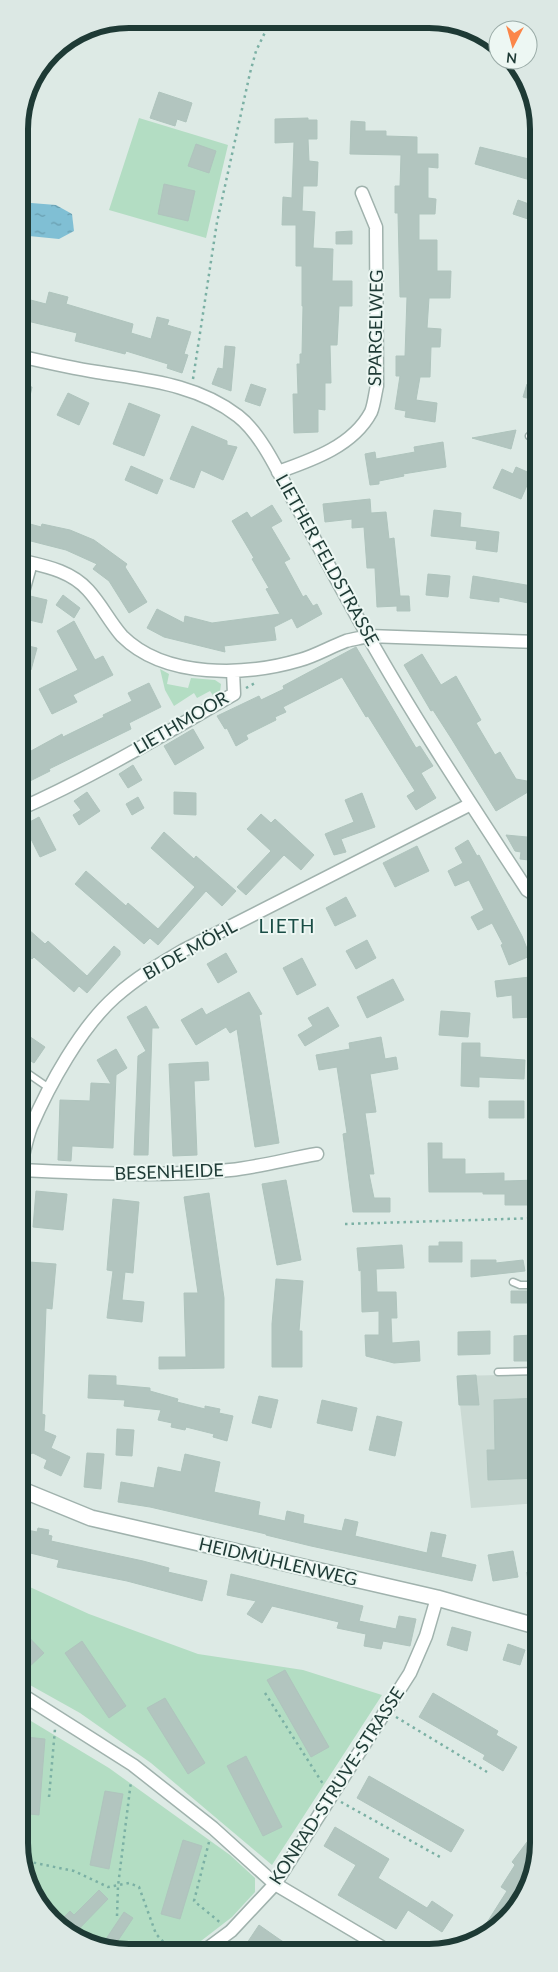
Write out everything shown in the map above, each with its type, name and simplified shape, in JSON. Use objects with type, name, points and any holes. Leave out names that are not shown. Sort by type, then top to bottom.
[{"type":"street","name":"SPARGELWEG","points":[[278,472],[328,452],[358,430],[371,411],[377,386],[376,227],[362,193]]},
{"type":"street","name":"LIETHER FELDSTRASSE","points":[[28,358],[95,372],[148,379],[191,390],[232,412],[251,427],[278,472],[368,636],[471,804],[530,892]]},
{"type":"street","points":[[28,562],[53,568],[76,579],[89,590],[116,629],[130,643],[147,653],[172,664],[209,670],[233,671]]},
{"type":"street","name":"LIETHMOOR","points":[[28,806],[106,766],[234,694],[233,671],[264,668],[301,660],[348,640],[368,636],[530,642]]},
{"type":"street","name":"BI DE MÖHL","points":[[28,1137],[49,1088],[90,1026],[114,997],[149,970],[184,950],[471,804]]},
{"type":"street","name":"BESENHEIDE","points":[[28,1169],[108,1174],[172,1174],[231,1170],[317,1154]]},
{"type":"street","name":"HEIDMÜHLENWEG","points":[[28,1492],[91,1518],[437,1598],[530,1624]]},
{"type":"street","name":"KONRAD-STRUVE-STRASSE","points":[[213,1944],[231,1931],[275,1884],[410,1673],[426,1636],[437,1598]]},
{"type":"street","points":[[28,1698],[133,1765],[213,1828],[275,1884],[376,1944]]},
{"type":"lane","points":[[28,1074],[49,1088]]},
{"type":"lane","points":[[513,1282],[520,1285],[530,1285]]},
{"type":"lane","points":[[498,1372],[530,1371]]},
{"type":"path","points":[[191,390],[217,222],[250,74],[256,51],[266,28]]},
{"type":"path","points":[[345,1224],[530,1218]]},
{"type":"path","points":[[386,1711],[487,1772]]},
{"type":"path","points":[[49,1797],[56,1716]]},
{"type":"path","points":[[117,1916],[118,1886],[133,1765]]},
{"type":"path","points":[[213,1828],[194,1901],[231,1931]]},
{"type":"path","points":[[29,1862],[74,1871],[108,1887],[129,1883],[139,1887],[156,1934],[165,1944]]},
{"type":"shaded area","points":[[530,1374],[530,1504],[471,1508],[457,1376]]},
{"type":"green space","points":[[139,118],[228,145],[206,238],[109,210]]},
{"type":"green space","points":[[160,669],[169,674],[167,684],[188,688],[191,678],[215,680],[221,684],[220,692],[214,697],[210,691],[197,698],[194,693],[174,706],[165,690]]},
{"type":"green space","points":[[28,1586],[89,1614],[198,1654],[303,1670],[382,1695],[272,1865],[151,1763],[80,1713],[28,1684]]},
{"type":"green space","points":[[28,1719],[109,1768],[230,1855],[255,1878],[255,1892],[232,1917],[197,1944],[122,1944],[108,1943],[84,1934],[67,1924],[57,1915],[41,1894],[29,1864]]},
{"type":"water","points":[[28,203],[56,205],[72,214],[74,231],[59,239],[28,236]]},
{"type":"building","points":[[159,92],[192,103],[186,122],[177,119],[175,126],[150,118]]},
{"type":"building","points":[[308,118],[308,120],[317,120],[317,139],[308,139],[309,161],[318,162],[317,186],[303,186],[302,211],[315,212],[313,248],[333,249],[332,281],[352,281],[352,306],[339,306],[337,345],[330,345],[331,383],[325,383],[325,410],[318,409],[318,432],[294,433],[293,394],[298,394],[297,364],[300,364],[300,354],[302,354],[302,266],[296,266],[296,225],[282,225],[283,197],[292,198],[294,142],[275,143],[275,119]]},
{"type":"building","points":[[351,121],[365,122],[365,131],[386,131],[386,136],[417,137],[417,154],[438,154],[438,168],[428,167],[428,198],[436,199],[435,214],[419,214],[419,240],[437,240],[437,271],[451,271],[450,298],[429,298],[427,328],[441,329],[440,347],[431,347],[430,377],[420,377],[416,400],[437,403],[435,422],[405,417],[406,411],[395,409],[400,376],[396,376],[396,356],[405,356],[407,297],[400,297],[398,213],[395,213],[395,186],[400,186],[401,155],[350,154]]},
{"type":"building","points":[[196,144],[216,151],[209,173],[188,166]]},
{"type":"building","points":[[480,147],[530,159],[530,180],[475,164]]},
{"type":"building","points":[[164,184],[195,191],[188,221],[158,214]]},
{"type":"building","points":[[518,200],[530,204],[530,220],[513,214]]},
{"type":"building","points":[[352,231],[352,244],[336,244],[336,232]]},
{"type":"building","points":[[49,292],[68,297],[66,304],[133,324],[131,333],[151,339],[157,317],[169,320],[167,325],[191,332],[184,354],[188,355],[182,373],[167,368],[168,364],[126,351],[125,354],[75,341],[77,333],[28,321],[28,299],[46,304]]},
{"type":"building","points":[[225,346],[235,347],[231,391],[212,384],[218,368],[223,369]]},
{"type":"building","points":[[251,384],[266,389],[260,406],[245,401]]},
{"type":"building","points":[[527,384],[530,385],[530,399],[523,397]]},
{"type":"building","points":[[28,386],[32,387],[28,405]]},
{"type":"building","points":[[68,393],[89,403],[79,425],[57,415]]},
{"type":"building","points":[[129,403],[160,415],[144,456],[113,444]]},
{"type":"building","points":[[192,426],[227,441],[227,445],[237,447],[223,480],[201,470],[194,488],[170,479]]},
{"type":"building","points":[[516,430],[511,449],[472,438]]},
{"type":"building","points":[[443,442],[446,467],[403,474],[404,476],[379,481],[379,484],[370,485],[365,454],[375,452],[376,459],[415,452],[414,447]]},
{"type":"building","points":[[131,466],[163,480],[157,494],[125,480]]},
{"type":"building","points":[[516,467],[530,473],[530,479],[521,499],[493,488],[502,469],[513,474]]},
{"type":"building","points":[[370,499],[371,513],[386,512],[389,539],[394,538],[400,596],[409,596],[410,611],[397,611],[397,606],[377,607],[375,568],[367,568],[364,527],[352,528],[352,519],[325,522],[323,504]]},
{"type":"building","points":[[272,505],[282,521],[271,527],[290,559],[284,562],[303,597],[306,595],[313,606],[317,604],[322,614],[297,628],[292,618],[274,627],[276,640],[224,646],[225,652],[164,637],[147,628],[157,609],[184,623],[185,616],[212,623],[280,614],[266,589],[269,588],[252,559],[254,558],[232,521],[247,512],[251,518]]},
{"type":"building","points":[[434,510],[461,513],[460,527],[499,532],[497,552],[476,549],[477,541],[431,536]]},
{"type":"building","points":[[28,523],[41,527],[42,524],[70,530],[94,540],[127,564],[125,567],[147,602],[129,613],[109,581],[93,569],[97,564],[66,550],[28,540]]},
{"type":"building","points":[[428,574],[450,576],[448,597],[426,595]]},
{"type":"building","points":[[473,576],[530,586],[530,603],[499,597],[499,602],[470,598]]},
{"type":"building","points":[[63,595],[80,608],[74,618],[56,605]]},
{"type":"building","points":[[30,596],[47,600],[42,623],[28,620]]},
{"type":"building","points":[[74,621],[95,660],[103,656],[113,675],[73,695],[77,702],[52,714],[39,689],[78,670],[57,631]]},
{"type":"building","points":[[28,646],[37,648],[31,670],[28,669]]},
{"type":"building","points":[[356,647],[416,748],[420,746],[433,766],[421,773],[436,798],[416,810],[407,796],[415,791],[342,677],[283,707],[286,712],[275,717],[276,720],[246,735],[248,739],[236,746],[227,728],[225,729],[217,716],[259,696],[261,700],[284,689],[283,686]]},
{"type":"building","points":[[422,654],[441,685],[456,676],[481,720],[476,723],[495,755],[500,752],[516,779],[530,782],[530,791],[496,811],[433,710],[431,711],[404,665]]},
{"type":"building","points":[[149,683],[161,707],[129,723],[131,729],[49,769],[50,771],[28,782],[28,753],[62,734],[63,737],[104,717],[103,715],[132,701],[128,693]]},
{"type":"building","points":[[193,729],[204,748],[175,765],[164,746]]},
{"type":"building","points":[[133,765],[142,780],[128,788],[119,774]]},
{"type":"building","points":[[87,792],[100,811],[79,825],[73,815],[81,810],[74,801]]},
{"type":"building","points":[[174,792],[196,793],[196,815],[174,814]]},
{"type":"building","points":[[362,793],[375,827],[341,839],[346,852],[334,855],[325,834],[354,822],[345,800]]},
{"type":"building","points":[[138,797],[144,808],[132,815],[126,804]]},
{"type":"building","points":[[261,814],[271,823],[275,819],[314,855],[301,870],[284,855],[246,895],[237,887],[271,851],[247,829]]},
{"type":"building","points":[[39,817],[56,850],[40,857],[28,833],[28,823]]},
{"type":"building","points":[[164,832],[194,859],[196,856],[236,891],[222,906],[206,891],[158,945],[150,938],[144,944],[75,884],[86,871],[126,906],[128,903],[158,929],[195,887],[151,848]]},
{"type":"building","points":[[506,835],[530,837],[530,860],[520,859],[521,852],[515,851]]},
{"type":"building","points":[[468,840],[477,856],[479,855],[522,936],[530,956],[509,965],[501,945],[503,944],[492,923],[478,930],[471,917],[484,910],[469,880],[455,886],[448,871],[463,863],[455,848]]},
{"type":"building","points":[[417,846],[429,871],[395,887],[383,863]]},
{"type":"building","points":[[346,897],[356,916],[335,926],[326,908]]},
{"type":"building","points":[[28,929],[45,944],[48,941],[87,976],[114,946],[120,951],[120,955],[87,993],[79,986],[74,992],[34,957],[32,959],[28,956]]},
{"type":"building","points":[[367,940],[376,958],[356,969],[346,951]]},
{"type":"building","points":[[226,953],[237,972],[218,983],[207,964]]},
{"type":"building","points":[[302,958],[316,985],[297,995],[283,968]]},
{"type":"building","points":[[530,977],[530,1017],[513,1018],[512,995],[497,997],[495,981]]},
{"type":"building","points":[[393,979],[404,1000],[367,1018],[357,997]]},
{"type":"building","points":[[249,992],[262,1014],[259,1015],[279,1143],[255,1147],[237,1029],[230,1033],[226,1027],[196,1045],[181,1020],[202,1008],[206,1015]]},
{"type":"building","points":[[146,1006],[159,1028],[152,1028],[148,1155],[134,1155],[138,1056],[146,1051],[127,1017]]},
{"type":"building","points":[[328,1007],[339,1026],[305,1046],[298,1035],[313,1026],[308,1018]]},
{"type":"building","points":[[441,1011],[470,1013],[468,1037],[439,1035]]},
{"type":"building","points":[[28,1035],[45,1047],[34,1063],[28,1059]]},
{"type":"building","points":[[381,1037],[385,1059],[396,1057],[398,1069],[370,1074],[376,1112],[365,1113],[374,1174],[369,1174],[374,1198],[390,1198],[390,1212],[353,1212],[343,1134],[347,1133],[337,1067],[319,1070],[316,1055],[350,1049],[349,1043]]},
{"type":"building","points":[[462,1043],[480,1043],[480,1057],[525,1060],[524,1079],[479,1077],[479,1087],[461,1086]]},
{"type":"building","points":[[116,1049],[127,1068],[116,1075],[113,1148],[72,1146],[71,1161],[58,1160],[60,1100],[90,1101],[91,1083],[111,1084],[97,1060]]},
{"type":"building","points":[[208,1062],[209,1080],[194,1081],[197,1155],[173,1156],[169,1064]]},
{"type":"building","points":[[489,1101],[524,1101],[524,1118],[489,1118]]},
{"type":"building","points":[[428,1143],[442,1143],[442,1159],[465,1159],[465,1174],[504,1173],[504,1181],[530,1180],[530,1205],[505,1205],[505,1194],[429,1192]]},
{"type":"building","points":[[286,1180],[301,1260],[277,1265],[262,1184]]},
{"type":"building","points":[[36,1191],[67,1194],[63,1230],[33,1227]]},
{"type":"building","points":[[209,1193],[224,1298],[224,1368],[159,1369],[159,1357],[186,1357],[184,1293],[198,1293],[184,1197]]},
{"type":"building","points":[[113,1199],[139,1202],[133,1273],[125,1272],[122,1300],[144,1302],[142,1322],[107,1318],[113,1271],[107,1270]]},
{"type":"building","points":[[439,1242],[462,1242],[462,1262],[429,1262],[429,1246],[439,1246]]},
{"type":"building","points":[[402,1245],[404,1268],[376,1269],[377,1292],[396,1292],[397,1318],[391,1318],[392,1343],[419,1341],[420,1361],[394,1363],[366,1356],[365,1335],[379,1335],[379,1311],[362,1312],[361,1270],[359,1271],[357,1248]]},
{"type":"building","points":[[471,1260],[496,1260],[496,1263],[523,1260],[525,1271],[471,1277]]},
{"type":"building","points":[[29,1262],[56,1264],[52,1309],[46,1308],[42,1414],[45,1415],[44,1431],[56,1436],[51,1448],[70,1457],[61,1476],[44,1468],[47,1460],[33,1453],[28,1455]]},
{"type":"building","points":[[276,1279],[303,1281],[299,1331],[302,1331],[302,1367],[272,1367],[272,1324]]},
{"type":"building","points":[[511,1291],[530,1291],[530,1303],[511,1303]]},
{"type":"building","points":[[490,1331],[490,1354],[458,1355],[458,1332]]},
{"type":"building","points":[[530,1335],[530,1361],[514,1361],[514,1336]]},
{"type":"building","points":[[89,1375],[116,1376],[116,1385],[150,1388],[150,1391],[178,1399],[177,1402],[205,1409],[205,1406],[220,1409],[219,1413],[233,1416],[227,1441],[213,1437],[214,1434],[186,1427],[185,1430],[171,1427],[172,1423],[158,1420],[161,1410],[124,1406],[125,1400],[88,1398]]},
{"type":"building","points":[[476,1375],[479,1405],[459,1405],[457,1376]]},
{"type":"building","points":[[259,1396],[278,1400],[271,1428],[252,1423]]},
{"type":"building","points":[[530,1398],[530,1478],[488,1480],[487,1450],[495,1450],[494,1400]]},
{"type":"building","points":[[322,1400],[357,1408],[352,1431],[317,1423]]},
{"type":"building","points":[[377,1416],[402,1422],[395,1456],[369,1450]]},
{"type":"building","points":[[117,1429],[134,1430],[132,1456],[116,1455]]},
{"type":"building","points":[[87,1453],[104,1454],[101,1489],[84,1487]]},
{"type":"building","points":[[185,1454],[220,1462],[214,1492],[260,1502],[258,1515],[285,1521],[287,1511],[304,1515],[303,1523],[342,1531],[345,1519],[358,1522],[355,1536],[427,1553],[431,1532],[446,1535],[441,1557],[476,1565],[472,1581],[311,1546],[150,1507],[118,1502],[121,1482],[154,1488],[158,1467],[181,1472]]},
{"type":"building","points":[[38,1528],[49,1530],[48,1535],[52,1536],[51,1541],[143,1561],[169,1568],[168,1572],[207,1581],[202,1601],[127,1581],[57,1567],[59,1560],[28,1552],[28,1530],[37,1532]]},
{"type":"building","points":[[513,1551],[518,1577],[493,1581],[488,1555]]},
{"type":"building","points":[[527,1572],[530,1572],[530,1584],[528,1584]]},
{"type":"building","points":[[231,1574],[363,1606],[359,1621],[396,1629],[399,1616],[416,1619],[410,1646],[383,1641],[381,1649],[364,1646],[366,1634],[337,1628],[339,1622],[272,1606],[262,1623],[247,1614],[256,1601],[227,1595]]},
{"type":"building","points":[[452,1627],[471,1632],[467,1651],[447,1645]]},
{"type":"building","points":[[28,1636],[44,1653],[28,1668]]},
{"type":"building","points":[[82,1641],[126,1706],[109,1718],[65,1653]]},
{"type":"building","points":[[508,1644],[525,1650],[520,1665],[503,1660]]},
{"type":"building","points":[[285,1670],[329,1747],[311,1757],[267,1680]]},
{"type":"building","points":[[433,1693],[498,1731],[496,1735],[517,1747],[503,1771],[483,1759],[485,1755],[419,1717]]},
{"type":"building","points":[[165,1698],[205,1763],[188,1774],[147,1708]]},
{"type":"building","points":[[28,1737],[45,1739],[39,1815],[28,1814]]},
{"type":"building","points":[[246,1756],[282,1827],[263,1836],[227,1766]]},
{"type":"building","points":[[369,1776],[464,1830],[451,1852],[357,1798]]},
{"type":"building","points":[[105,1791],[123,1794],[109,1869],[90,1865]]},
{"type":"building","points":[[335,1827],[389,1859],[378,1878],[427,1908],[432,1901],[453,1915],[442,1932],[408,1910],[396,1929],[338,1895],[356,1865],[324,1846]]},
{"type":"building","points":[[530,1838],[529,1864],[514,1900],[496,1920],[482,1930],[507,1891],[501,1887],[515,1865],[512,1862]]},
{"type":"building","points":[[183,1840],[202,1846],[180,1919],[161,1914]]},
{"type":"building","points":[[99,1890],[108,1899],[77,1931],[62,1919],[70,1911],[74,1915]]},
{"type":"building","points":[[124,1912],[133,1918],[116,1944],[104,1942]]},
{"type":"building","points":[[259,1925],[287,1944],[248,1944],[247,1943]]},
{"type":"district","name":"LIETH","points":[[287,926]]}]
